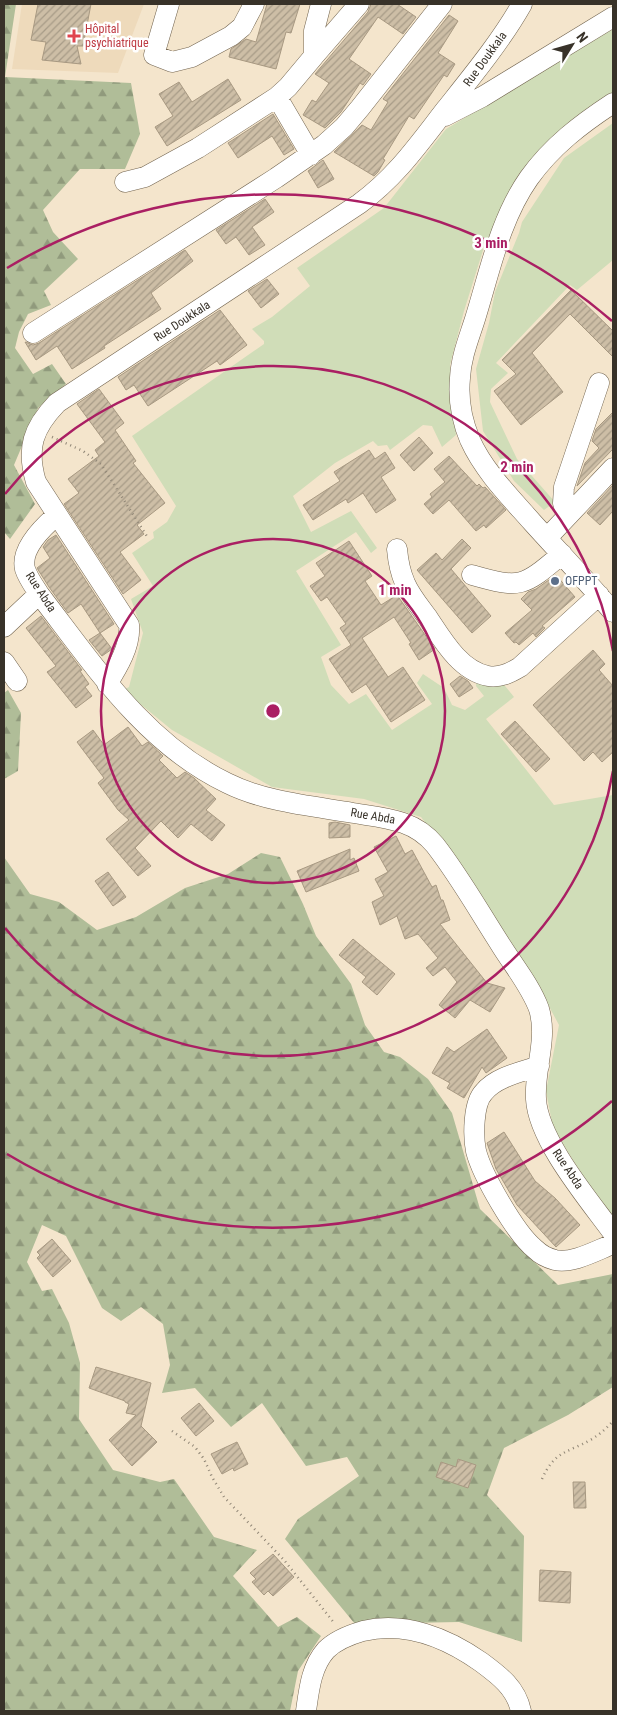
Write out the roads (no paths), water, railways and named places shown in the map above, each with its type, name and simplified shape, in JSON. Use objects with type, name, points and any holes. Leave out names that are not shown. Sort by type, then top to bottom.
[{"type":"street","points":[[170,4],[154,55],[172,62],[192,57],[231,36],[242,27],[254,4]]},
{"type":"street","points":[[314,56],[314,31],[321,4]]},
{"type":"street","points":[[125,182],[145,177],[198,148],[264,107],[288,87],[359,4]]},
{"type":"street","points":[[32,333],[311,155],[348,123],[442,4]]},
{"type":"street","name":"Rue Doukkala","points":[[107,684],[119,663],[129,635],[129,625],[36,482],[30,461],[36,431],[48,412],[57,403],[375,193],[397,172],[438,120],[501,38],[522,4]]},
{"type":"street","points":[[438,120],[482,96],[613,17]]},
{"type":"street","points":[[277,97],[311,155]]},
{"type":"street","points":[[613,103],[591,117],[562,140],[543,160],[521,191],[499,239],[461,366],[460,379],[463,421],[478,455],[501,486],[613,612]]},
{"type":"street","points":[[567,517],[563,503],[564,486],[599,383]]},
{"type":"street","points":[[547,538],[613,468]]},
{"type":"street","name":"Rue Abda","points":[[57,515],[31,543],[25,559],[26,570],[39,594],[107,684],[160,739],[202,769],[228,784],[274,799],[390,818],[409,824],[423,832],[440,851],[532,994],[541,1020],[542,1036],[536,1100],[542,1128],[571,1174],[613,1233]]},
{"type":"street","points":[[397,549],[400,568],[408,590],[454,654],[469,668],[482,675],[502,676],[520,667],[599,595]]},
{"type":"street","points":[[472,575],[503,584],[517,584],[529,580],[562,554]]},
{"type":"street","points":[[4,627],[39,594]]},
{"type":"street","points":[[4,662],[17,681]]},
{"type":"street","points":[[539,1066],[491,1085],[481,1096],[476,1112],[474,1129],[476,1151],[480,1162],[505,1210],[533,1248],[542,1255],[555,1260],[569,1260],[613,1244]]},
{"type":"street","points":[[306,1711],[312,1677],[319,1660],[336,1641],[368,1630],[390,1628],[413,1630],[435,1637],[473,1657],[507,1682],[518,1700],[521,1711]]},
{"type":"place","name":"Hôpital psychiatrique","points":[[74,36]]},
{"type":"place","name":"OFPPT","points":[[555,581]]}]
